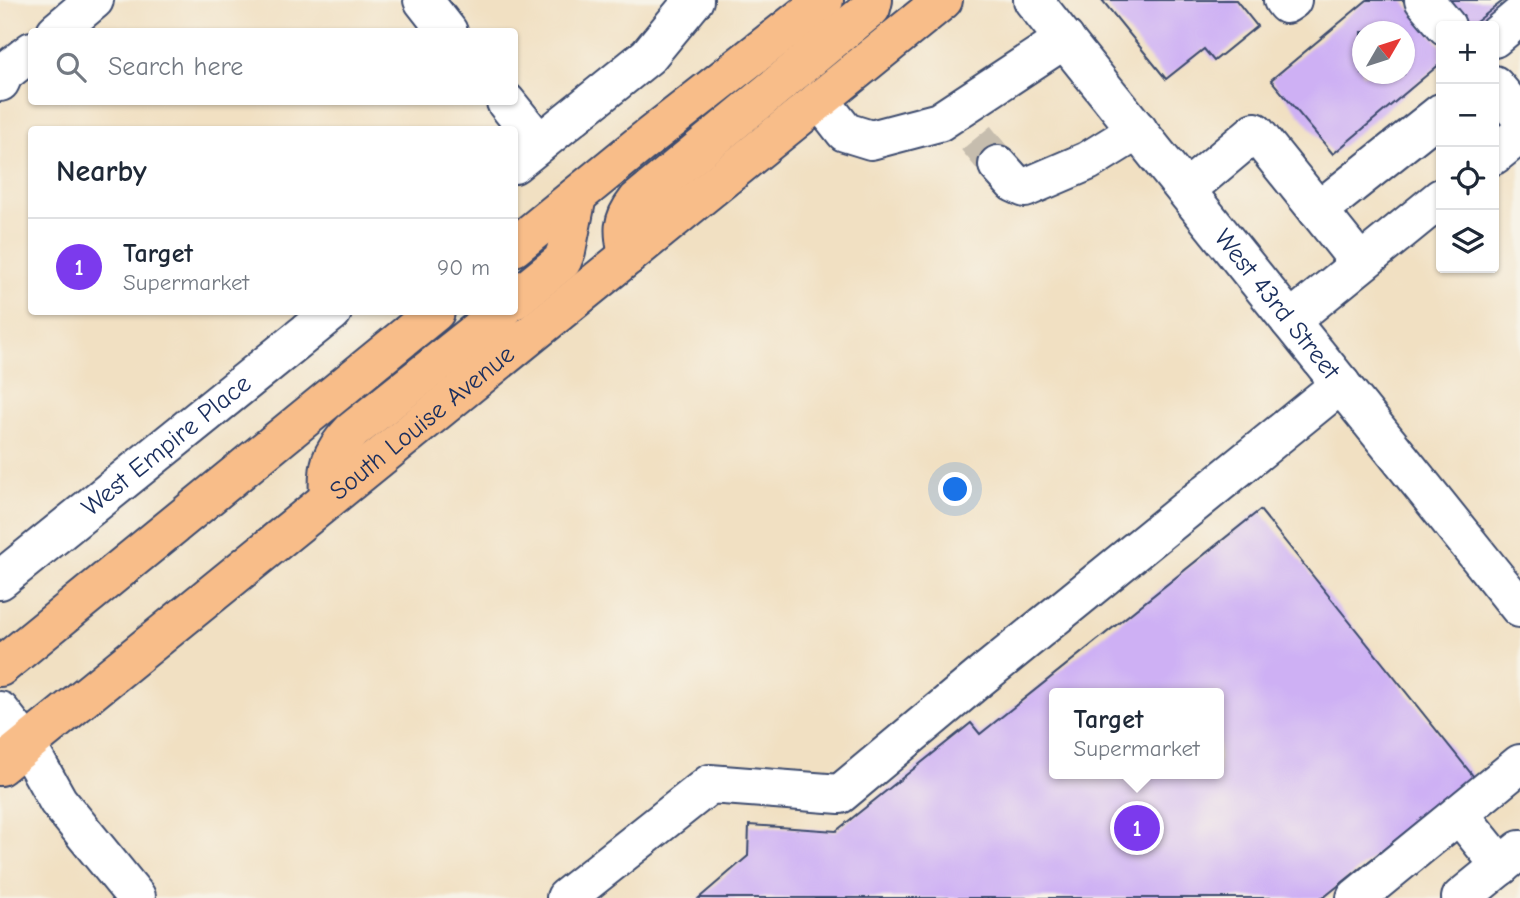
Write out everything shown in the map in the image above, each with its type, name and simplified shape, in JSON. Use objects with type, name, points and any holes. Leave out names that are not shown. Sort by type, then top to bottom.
[{"type":"main road","points":[[518,244],[824,0]]},
{"type":"main road","points":[[628,256],[623,233],[628,213],[637,201],[870,8],[873,0]]},
{"type":"main road","name":"South Louise Avenue","points":[[7,759],[943,0]]},
{"type":"main road","points":[[518,297],[562,261],[577,196]]},
{"type":"main road","points":[[0,667],[431,315]]},
{"type":"main road","points":[[330,498],[328,473],[339,445],[352,431],[497,315]]},
{"type":"street","points":[[61,28],[94,0]]},
{"type":"street","points":[[423,0],[445,28]]},
{"type":"street","points":[[518,132],[527,154],[648,56],[694,0]]},
{"type":"street","name":"West 43rd Street","points":[[1033,0],[1520,608]]},
{"type":"street","points":[[1283,0],[1286,4],[1292,0]]},
{"type":"street","points":[[1424,0],[1442,21]]},
{"type":"street","points":[[1499,34],[1520,16]]},
{"type":"street","points":[[976,138],[1065,38]]},
{"type":"street","points":[[0,82],[4,73],[28,54]]},
{"type":"street","points":[[1499,91],[1520,116]]},
{"type":"street","points":[[820,100],[845,132],[871,140],[939,122],[976,138],[1014,183],[1025,188],[1088,161],[1138,130]]},
{"type":"street","points":[[507,105],[516,126]]},
{"type":"street","points":[[1318,211],[1436,117]]},
{"type":"street","points":[[1186,190],[1255,132],[1360,263]]},
{"type":"street","points":[[1499,151],[1520,134]]},
{"type":"street","points":[[1290,321],[1436,202]]},
{"type":"street","name":"West Empire Place","points":[[0,580],[328,315]]},
{"type":"street","points":[[566,898],[710,784],[841,794],[988,670],[1341,384]]},
{"type":"street","points":[[0,711],[7,759],[58,801],[136,897]]},
{"type":"street","points":[[1356,898],[1520,764]]},
{"type":"street","points":[[1459,814],[1511,858],[1461,898]]},
{"type":"building","points":[[1102,0],[1236,0],[1257,26],[1214,61],[1204,49],[1166,79]]},
{"type":"building","points":[[1367,0],[1403,0],[1436,40],[1436,67],[1333,154],[1271,80]]},
{"type":"building","points":[[1442,0],[1504,0],[1477,21],[1459,21]]},
{"type":"building","points":[[1260,510],[1474,777],[1323,898],[699,898],[748,856],[749,825],[836,831],[971,723],[980,734]]},
{"type":"tunnel","points":[[976,138],[998,165]]},
{"type":"place","name":"Target","points":[[1137,828]]}]
